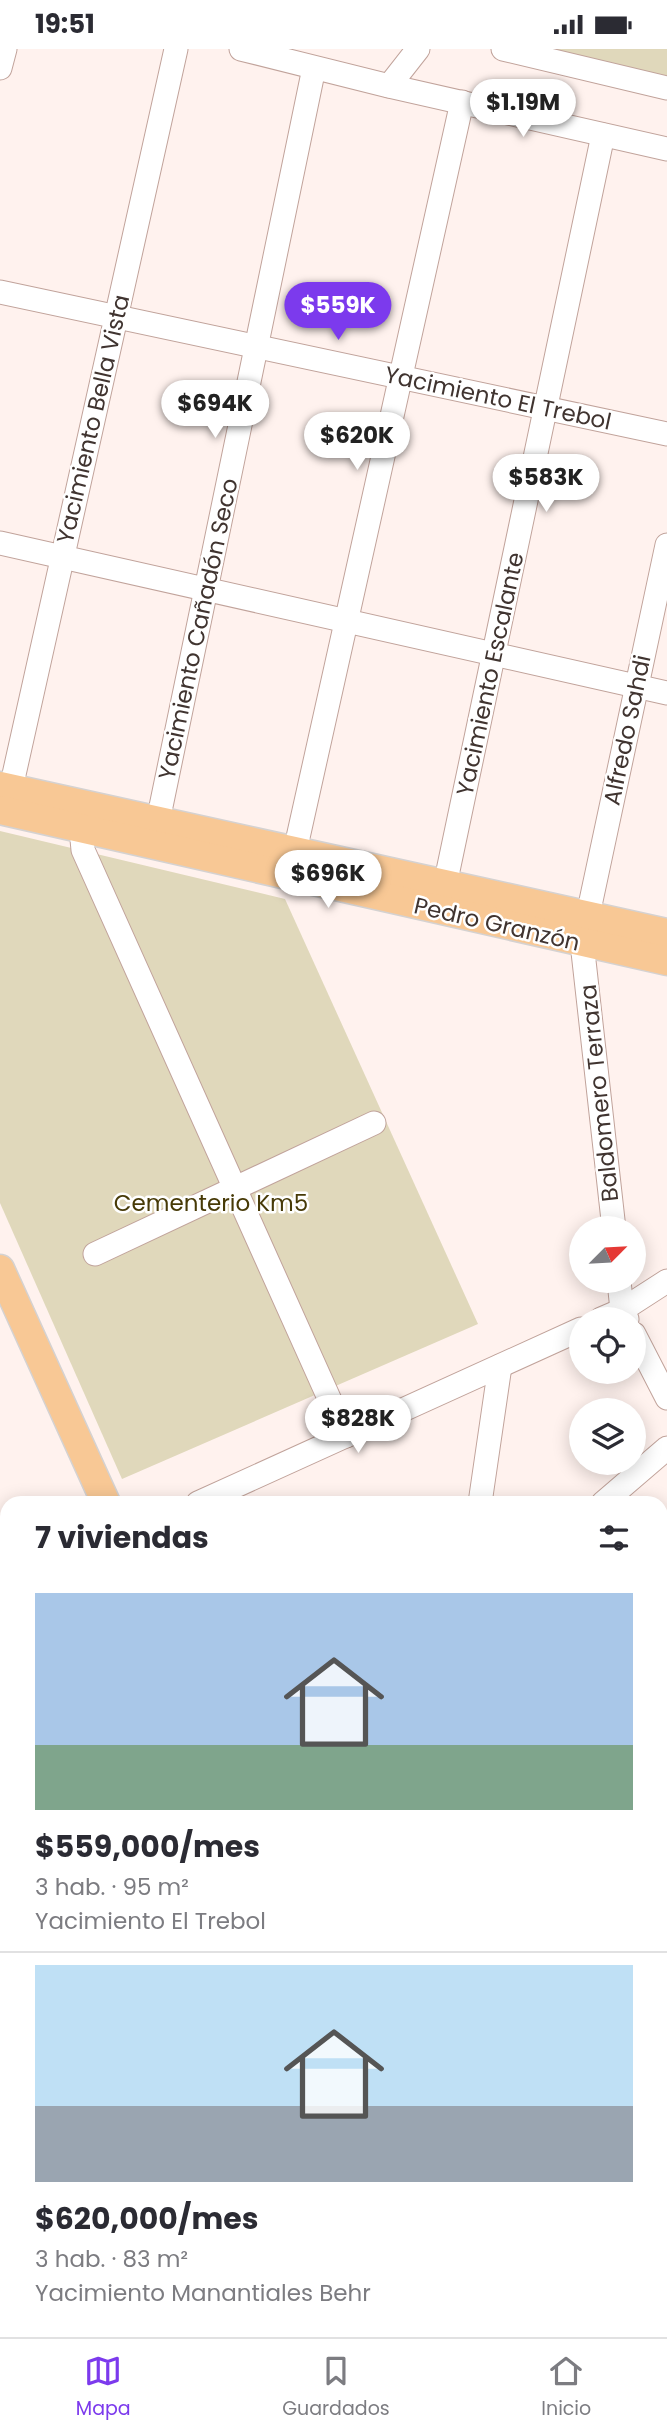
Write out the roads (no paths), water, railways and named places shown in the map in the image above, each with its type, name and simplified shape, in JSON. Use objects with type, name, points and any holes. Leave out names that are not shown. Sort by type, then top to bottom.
[{"type":"main road","name":"Pedro Granzón","points":[[4,795],[84,817],[584,930],[667,933]]},
{"type":"main road","name":"Pedro Granzón","points":[[84,817],[158,821],[295,851],[390,886],[445,885],[584,930],[667,961]]},
{"type":"main road","points":[[0,1269],[103,1496]]},
{"type":"street","points":[[0,68],[5,49]]},
{"type":"street","name":"Yacimiento Bella Vista","points":[[4,795],[62,557],[176,49]]},
{"type":"street","points":[[241,49],[389,86],[667,149]]},
{"type":"street","points":[[389,86],[418,49]]},
{"type":"street","points":[[503,49],[667,87]]},
{"type":"street","name":"Yacimiento Cañadón Seco","points":[[158,821],[314,68]]},
{"type":"street","points":[[295,851],[462,102]]},
{"type":"street","name":"Yacimiento Escalante","points":[[445,885],[603,135]]},
{"type":"street","name":"Yacimiento El Trebol","points":[[0,292],[667,434]]},
{"type":"street","points":[[0,543],[667,693]]},
{"type":"street","name":"Alfredo Sahdi","points":[[584,930],[667,545]]},
{"type":"street","points":[[84,817],[83,851],[346,1436]]},
{"type":"street","name":"Baldomero Terraza","points":[[584,930],[613,1216]]},
{"type":"street","points":[[95,1254],[374,1123]]},
{"type":"street","points":[[634,1307],[667,1280]]},
{"type":"street","points":[[213,1496],[569,1334]]},
{"type":"street","points":[[646,1357],[667,1398]]},
{"type":"street","points":[[481,1496],[500,1366]]},
{"type":"street","points":[[611,1496],[667,1448]]},
{"type":"park label","name":"Cementerio Km5","points":[[211,1203]]}]
